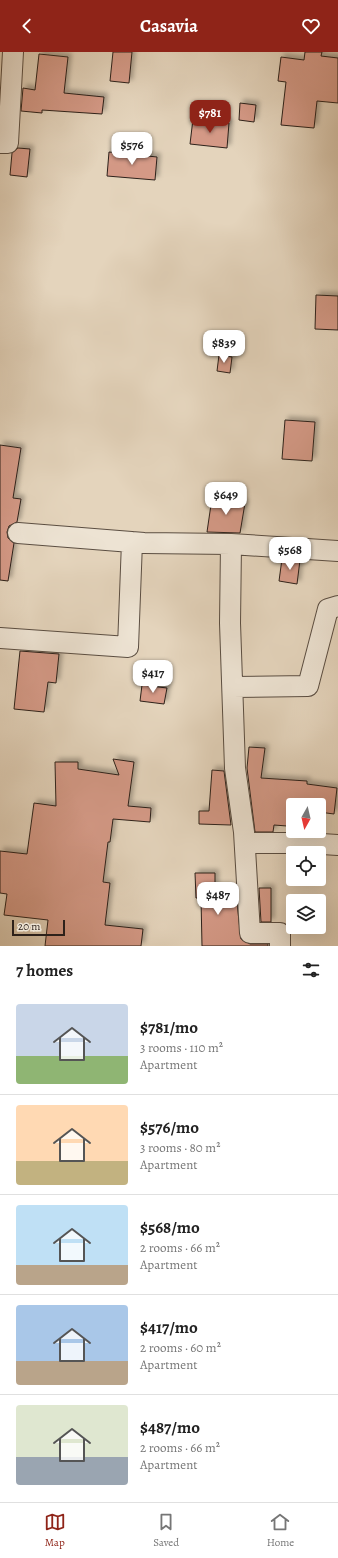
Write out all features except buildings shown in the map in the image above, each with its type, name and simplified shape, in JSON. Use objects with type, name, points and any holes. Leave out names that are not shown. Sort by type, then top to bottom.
[{"type":"street","points":[[0,143],[8,143],[13,52]]},
{"type":"street","points":[[18,533],[132,542],[230,544],[338,551]]},
{"type":"street","points":[[0,638],[128,646],[132,542]]},
{"type":"street","points":[[230,544],[235,768],[245,843],[250,933],[280,934],[280,946]]},
{"type":"street","points":[[232,687],[308,686],[328,609],[338,606]]},
{"type":"street","points":[[245,843],[306,843],[338,845]]}]
